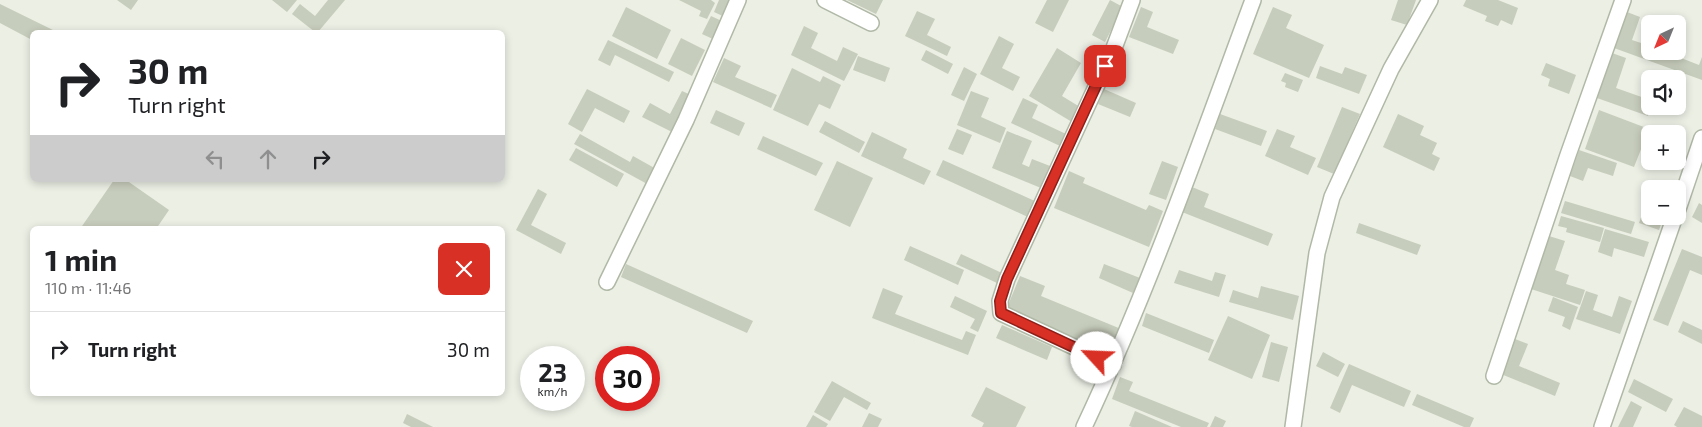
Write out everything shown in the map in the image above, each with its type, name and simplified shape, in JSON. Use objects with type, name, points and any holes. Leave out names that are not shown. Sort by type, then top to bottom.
[{"type":"street","points":[[607,282],[686,120],[738,0]]},
{"type":"street","points":[[825,0],[871,23]]},
{"type":"street","points":[[1113,365],[1001,313],[1000,301],[1007,279],[1114,48],[1132,0]]},
{"type":"street","points":[[1084,427],[1113,365],[1160,249],[1253,0]]},
{"type":"street","points":[[1293,427],[1317,253],[1332,197],[1391,69],[1430,0]]},
{"type":"street","points":[[1494,376],[1568,155],[1623,0]]},
{"type":"street","points":[[1686,185],[1702,138]]},
{"type":"street","points":[[1602,427],[1672,225]]},
{"type":"building","points":[[117,0],[138,0],[131,10]]},
{"type":"building","points":[[272,0],[297,0],[287,12]]},
{"type":"building","points":[[328,0],[345,0],[320,30],[312,30],[292,14],[300,4],[315,16]]},
{"type":"building","points":[[679,0],[711,0],[715,3],[707,19],[699,16],[701,11]]},
{"type":"building","points":[[719,0],[735,0],[727,18],[714,12]]},
{"type":"building","points":[[847,0],[883,0],[876,14]]},
{"type":"building","points":[[1047,0],[1069,0],[1053,32],[1035,23]]},
{"type":"building","points":[[1110,0],[1123,7],[1105,42],[1092,35]]},
{"type":"building","points":[[1398,0],[1416,0],[1407,25],[1391,20]]},
{"type":"building","points":[[1466,0],[1498,0],[1518,8],[1512,25],[1501,20],[1498,26],[1485,21],[1487,16],[1463,6]]},
{"type":"building","points":[[0,4],[53,30],[30,30],[30,39],[0,23]]},
{"type":"building","points":[[626,7],[671,30],[657,59],[612,36]]},
{"type":"building","points":[[1141,7],[1153,12],[1147,27],[1179,40],[1173,54],[1129,37]]},
{"type":"building","points":[[1273,7],[1292,15],[1286,28],[1324,45],[1309,78],[1253,54]]},
{"type":"building","points":[[917,11],[935,19],[927,35],[951,47],[947,56],[905,36]]},
{"type":"building","points":[[1627,12],[1640,17],[1632,40],[1641,43],[1641,58],[1614,48]]},
{"type":"building","points":[[711,16],[724,22],[715,40],[702,34]]},
{"type":"building","points":[[804,26],[818,33],[811,48],[837,61],[843,47],[858,54],[844,81],[791,55]]},
{"type":"building","points":[[999,36],[1014,44],[1002,68],[1020,77],[1013,91],[980,74]]},
{"type":"building","points":[[681,38],[705,50],[692,76],[668,64]]},
{"type":"building","points":[[608,40],[674,72],[669,82],[615,55],[610,66],[598,60]]},
{"type":"building","points":[[1057,48],[1081,63],[1062,96],[1080,107],[1072,122],[1029,96]]},
{"type":"building","points":[[926,50],[953,64],[948,74],[921,60]]},
{"type":"building","points":[[1612,53],[1626,58],[1616,88],[1641,97],[1641,114],[1597,98]]},
{"type":"building","points":[[858,56],[890,68],[885,82],[853,70]]},
{"type":"building","points":[[1702,57],[1702,80],[1686,74],[1686,70],[1674,70],[1647,60],[1686,60],[1699,65]]},
{"type":"building","points":[[724,58],[741,66],[735,77],[777,95],[771,108],[713,82]]},
{"type":"building","points":[[1546,63],[1576,75],[1569,94],[1548,86],[1550,79],[1541,75]]},
{"type":"building","points":[[1320,66],[1342,74],[1345,67],[1367,75],[1359,94],[1316,78]]},
{"type":"building","points":[[964,67],[977,74],[964,101],[951,95]]},
{"type":"building","points":[[792,68],[820,82],[823,76],[841,85],[830,109],[819,104],[808,126],[773,110]]},
{"type":"building","points":[[1285,73],[1303,80],[1298,92],[1285,87],[1286,83],[1281,81]]},
{"type":"building","points":[[587,89],[630,111],[624,123],[595,108],[582,132],[568,124]]},
{"type":"building","points":[[1104,89],[1136,103],[1130,117],[1098,104]]},
{"type":"building","points":[[682,91],[693,96],[674,133],[642,117],[650,103],[670,114]]},
{"type":"building","points":[[971,91],[989,98],[981,117],[1006,128],[1000,143],[957,125]]},
{"type":"building","points":[[1023,98],[1038,105],[1032,118],[1066,134],[1060,146],[1011,123]]},
{"type":"building","points":[[1342,107],[1360,114],[1334,174],[1317,167]]},
{"type":"building","points":[[716,110],[745,123],[739,136],[710,123]]},
{"type":"building","points":[[1599,110],[1641,126],[1641,149],[1634,167],[1585,149]]},
{"type":"building","points":[[1220,114],[1267,131],[1261,146],[1215,129]]},
{"type":"building","points":[[1398,114],[1424,126],[1420,135],[1437,143],[1432,154],[1440,158],[1434,171],[1383,147]]},
{"type":"building","points":[[825,121],[865,142],[859,153],[819,132]]},
{"type":"building","points":[[957,129],[972,135],[963,155],[948,149]]},
{"type":"building","points":[[1277,129],[1295,136],[1290,147],[1316,158],[1308,175],[1265,156]]},
{"type":"building","points":[[1007,131],[1032,141],[1022,164],[1029,167],[1032,159],[1050,166],[1041,188],[992,168]]},
{"type":"building","points":[[872,132],[907,149],[903,158],[931,171],[924,185],[861,156]]},
{"type":"building","points":[[580,134],[630,162],[633,156],[658,170],[649,185],[574,144]]},
{"type":"building","points":[[763,136],[823,163],[816,176],[757,149]]},
{"type":"building","points":[[576,148],[624,174],[617,187],[569,160]]},
{"type":"building","points":[[1579,150],[1617,163],[1613,176],[1588,168],[1583,181],[1570,176]]},
{"type":"building","points":[[943,160],[1037,202],[1030,218],[936,175]]},
{"type":"building","points":[[837,161],[873,178],[850,227],[814,210]]},
{"type":"building","points":[[1162,161],[1178,167],[1166,200],[1149,194]]},
{"type":"building","points":[[1069,171],[1085,178],[1083,183],[1146,210],[1149,205],[1163,211],[1149,247],[1054,208]]},
{"type":"building","points":[[113,182],[129,182],[169,210],[158,226],[82,226]]},
{"type":"building","points":[[1192,187],[1209,194],[1204,207],[1273,234],[1268,246],[1182,212]]},
{"type":"building","points":[[538,189],[547,194],[531,225],[566,243],[561,254],[516,230]]},
{"type":"building","points":[[1565,201],[1635,222],[1631,234],[1561,213]]},
{"type":"building","points":[[1699,203],[1702,205],[1702,223],[1692,217]]},
{"type":"building","points":[[1561,216],[1604,228],[1600,242],[1566,232],[1567,228],[1558,226]]},
{"type":"building","points":[[1359,223],[1421,245],[1417,255],[1356,233]]},
{"type":"building","points":[[1645,225],[1661,225],[1659,230]]},
{"type":"building","points":[[1605,229],[1649,242],[1644,257],[1614,248],[1612,257],[1598,252]]},
{"type":"building","points":[[1549,236],[1565,241],[1555,270],[1569,275],[1566,284],[1585,290],[1580,305],[1531,289]]},
{"type":"building","points":[[910,246],[964,270],[958,285],[904,260]]},
{"type":"building","points":[[1682,249],[1702,257],[1702,275],[1690,270],[1668,326],[1653,320]]},
{"type":"building","points":[[961,254],[1002,273],[997,283],[956,264]]},
{"type":"building","points":[[626,264],[753,321],[747,333],[621,277]]},
{"type":"building","points":[[1104,264],[1140,278],[1133,293],[1099,278]]},
{"type":"building","points":[[1179,270],[1212,281],[1215,272],[1226,275],[1219,297],[1174,283]]},
{"type":"building","points":[[1020,276],[1045,286],[1041,296],[1121,329],[1111,352],[1006,310]]},
{"type":"building","points":[[1261,286],[1299,296],[1293,320],[1229,302],[1233,290],[1258,298]]},
{"type":"building","points":[[883,288],[903,296],[895,314],[962,340],[966,331],[976,335],[968,355],[872,318]]},
{"type":"building","points":[[1586,291],[1598,295],[1593,310],[1612,317],[1619,296],[1632,301],[1620,334],[1576,319]]},
{"type":"building","points":[[955,296],[987,311],[978,332],[970,328],[975,319],[950,307]]},
{"type":"building","points":[[1553,297],[1578,307],[1570,330],[1562,326],[1565,317],[1548,311]]},
{"type":"building","points":[[1146,313],[1214,340],[1209,353],[1142,326]]},
{"type":"building","points":[[1228,316],[1270,335],[1252,379],[1208,360]]},
{"type":"building","points":[[1683,321],[1702,330],[1702,344],[1678,332]]},
{"type":"building","points":[[1002,325],[1052,347],[1047,360],[996,338]]},
{"type":"building","points":[[1515,339],[1528,344],[1519,366],[1560,383],[1555,396],[1501,374]]},
{"type":"building","points":[[1271,342],[1288,347],[1279,382],[1262,377]]},
{"type":"building","points":[[1323,352],[1345,364],[1338,377],[1316,366]]},
{"type":"building","points":[[1349,364],[1411,391],[1404,407],[1352,385],[1340,413],[1330,408]]},
{"type":"building","points":[[1120,377],[1133,382],[1129,391],[1209,423],[1207,427],[1181,427],[1112,399]]},
{"type":"building","points":[[1634,379],[1673,399],[1666,412],[1628,392]]},
{"type":"building","points":[[832,381],[871,403],[867,410],[844,397],[830,421],[814,412]]},
{"type":"building","points":[[986,387],[1026,407],[1016,427],[982,427],[984,423],[971,416]]},
{"type":"building","points":[[1417,394],[1474,418],[1470,427],[1464,427],[1412,405]]},
{"type":"building","points":[[1631,401],[1642,407],[1633,427],[1618,427]]},
{"type":"building","points":[[1684,407],[1702,416],[1702,427],[1677,427],[1674,425]]},
{"type":"building","points":[[1135,411],[1172,427],[1129,426]]},
{"type":"building","points":[[869,413],[882,419],[878,427],[862,427]]},
{"type":"building","points":[[407,414],[433,427],[411,427],[403,423]]},
{"type":"building","points":[[813,415],[828,424],[826,427],[806,427]]},
{"type":"building","points":[[1215,416],[1226,421],[1223,427],[1210,427]]},
{"type":"route","points":[[1097,358],[1001,313],[1000,301],[1007,279],[1105,66]]}]
